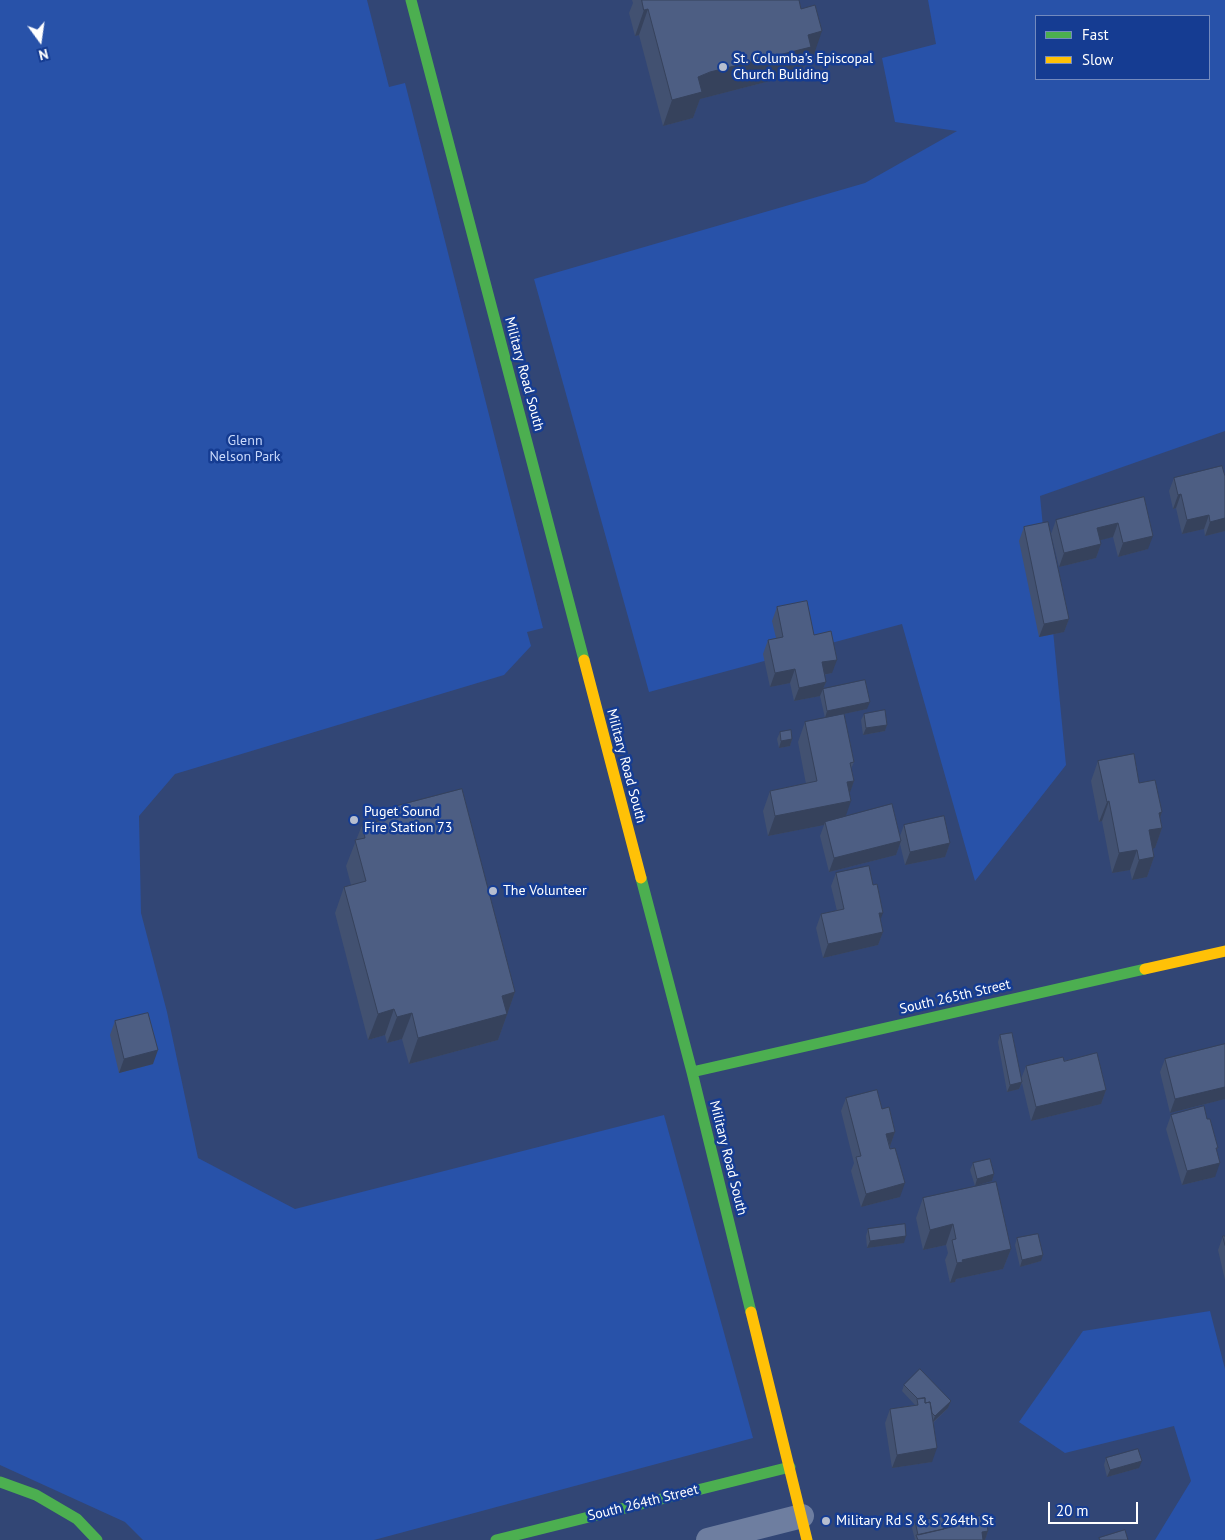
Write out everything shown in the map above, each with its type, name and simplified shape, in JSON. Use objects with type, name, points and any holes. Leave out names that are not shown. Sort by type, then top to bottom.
[{"type":"main road","name":"Military Road South","points":[[411,0],[692,1072],[807,1540]]},
{"type":"main road","name":"South 265th Street","points":[[692,1072],[1225,951]]},
{"type":"main road","name":"South 264th Street","points":[[496,1540],[524,1536],[790,1467]]},
{"type":"main road","points":[[0,1482],[36,1495],[77,1519],[97,1540]]},
{"type":"street","points":[[708,1540],[802,1516]]},
{"type":"green space","name":"Glenn Nelson Park","points":[[0,0],[367,0],[389,87],[405,83],[543,628],[527,632],[531,646],[504,675],[175,774],[139,816],[141,913],[167,1012],[198,1158],[295,1209],[664,1115],[753,1438],[374,1540],[143,1540],[125,1522],[0,1465]]},
{"type":"green space","points":[[928,0],[1225,0],[1225,431],[1040,496],[1066,765],[975,881],[902,624],[649,692],[534,279],[865,183],[957,131],[895,122],[882,58],[936,44]]},
{"type":"green space","points":[[1210,1311],[1225,1369],[1225,1540],[1155,1540],[1191,1481],[1174,1426],[1065,1453],[1019,1422],[1083,1331]]},
{"type":"building","name":"St. Columba's Episcopal Church Buliding","points":[[642,0],[799,0],[801,9],[815,5],[822,31],[808,35],[811,47],[710,72],[698,77],[702,92],[672,100],[648,9],[644,10]]},
{"type":"building","points":[[1222,466],[1225,476],[1225,518],[1210,522],[1209,515],[1187,520],[1181,494],[1178,495],[1174,478]]},
{"type":"building","points":[[1144,497],[1153,536],[1123,543],[1118,523],[1097,528],[1101,544],[1064,553],[1056,520]]},
{"type":"building","points":[[1048,522],[1069,619],[1044,624],[1024,527]]},
{"type":"building","points":[[807,601],[814,635],[831,631],[837,660],[822,662],[826,682],[799,688],[795,669],[775,673],[768,640],[783,637],[777,607]]},
{"type":"building","points":[[865,680],[870,702],[827,711],[823,689]]},
{"type":"building","points":[[885,710],[887,725],[866,728],[864,714]]},
{"type":"building","points":[[844,714],[854,762],[850,763],[854,781],[847,782],[851,801],[775,816],[770,791],[817,781],[805,722]]},
{"type":"building","points":[[791,730],[792,739],[781,741],[780,732]]},
{"type":"building","points":[[1134,754],[1139,783],[1155,780],[1162,812],[1159,813],[1162,828],[1149,830],[1154,857],[1139,860],[1137,850],[1119,853],[1109,801],[1107,802],[1098,761]]},
{"type":"building","points":[[462,789],[515,992],[502,996],[507,1014],[418,1038],[412,1013],[397,1017],[394,1009],[378,1014],[344,887],[366,881],[355,840],[365,838],[362,825],[395,817],[393,807]]},
{"type":"building","points":[[892,804],[901,841],[834,858],[825,822]]},
{"type":"building","points":[[944,816],[950,843],[910,852],[904,825]]},
{"type":"building","points":[[869,866],[873,885],[877,884],[883,913],[879,913],[883,932],[828,944],[821,914],[844,909],[836,873]]},
{"type":"building","points":[[148,1013],[158,1050],[124,1059],[115,1021]]},
{"type":"building","points":[[1012,1033],[1022,1082],[1010,1085],[1000,1035]]},
{"type":"building","points":[[1225,1044],[1225,1087],[1175,1099],[1165,1059]]},
{"type":"building","points":[[1097,1053],[1106,1090],[1036,1107],[1026,1066],[1063,1057],[1064,1061]]},
{"type":"building","points":[[877,1090],[882,1109],[889,1107],[895,1132],[886,1134],[890,1149],[895,1148],[905,1183],[866,1194],[856,1157],[861,1156],[846,1098]]},
{"type":"building","points":[[1204,1106],[1207,1119],[1210,1119],[1220,1163],[1187,1171],[1171,1115]]},
{"type":"building","points":[[990,1159],[994,1174],[977,1179],[973,1163]]},
{"type":"building","points":[[996,1182],[1011,1249],[962,1260],[963,1262],[957,1263],[952,1240],[956,1239],[953,1224],[930,1230],[923,1198]]},
{"type":"building","points":[[905,1224],[906,1236],[870,1241],[868,1229]]},
{"type":"building","points":[[1038,1234],[1043,1255],[1022,1260],[1017,1238]]},
{"type":"building","points":[[920,1369],[951,1401],[935,1416],[932,1413],[930,1402],[925,1403],[925,1398],[918,1399],[904,1385]]},
{"type":"building","points":[[925,1398],[925,1403],[930,1402],[937,1448],[897,1455],[890,1409],[918,1405],[917,1399]]},
{"type":"building","points":[[1138,1449],[1142,1461],[1110,1470],[1106,1458]]},
{"type":"building","points":[[985,1515],[988,1531],[982,1532],[983,1540],[918,1540],[916,1535],[952,1527],[951,1522]]},
{"type":"building","points":[[943,1517],[944,1529],[918,1535],[915,1521]]},
{"type":"building","points":[[1125,1530],[1128,1540],[1100,1540],[1099,1538]]},
{"type":"traffic: fast","points":[[411,0],[584,660]]},
{"type":"traffic: fast","points":[[641,878],[692,1072],[751,1312]]},
{"type":"traffic: fast","points":[[692,1072],[1145,969]]},
{"type":"traffic: fast","points":[[496,1540],[790,1467]]},
{"type":"traffic: fast","points":[[0,1482],[36,1495],[77,1519],[97,1540]]},
{"type":"traffic: slow","points":[[584,660],[641,878]]},
{"type":"traffic: slow","points":[[1145,969],[1225,951]]},
{"type":"traffic: slow","points":[[751,1312],[807,1540]]},
{"type":"place","name":"St. Columba's Episcopal Church Buliding","points":[[723,67]]},
{"type":"place","name":"Puget Sound Fire Station 73","points":[[354,820]]},
{"type":"place","name":"The Volunteer","points":[[493,891]]},
{"type":"place","name":"Military Rd S & S 264th St","points":[[826,1521]]}]
